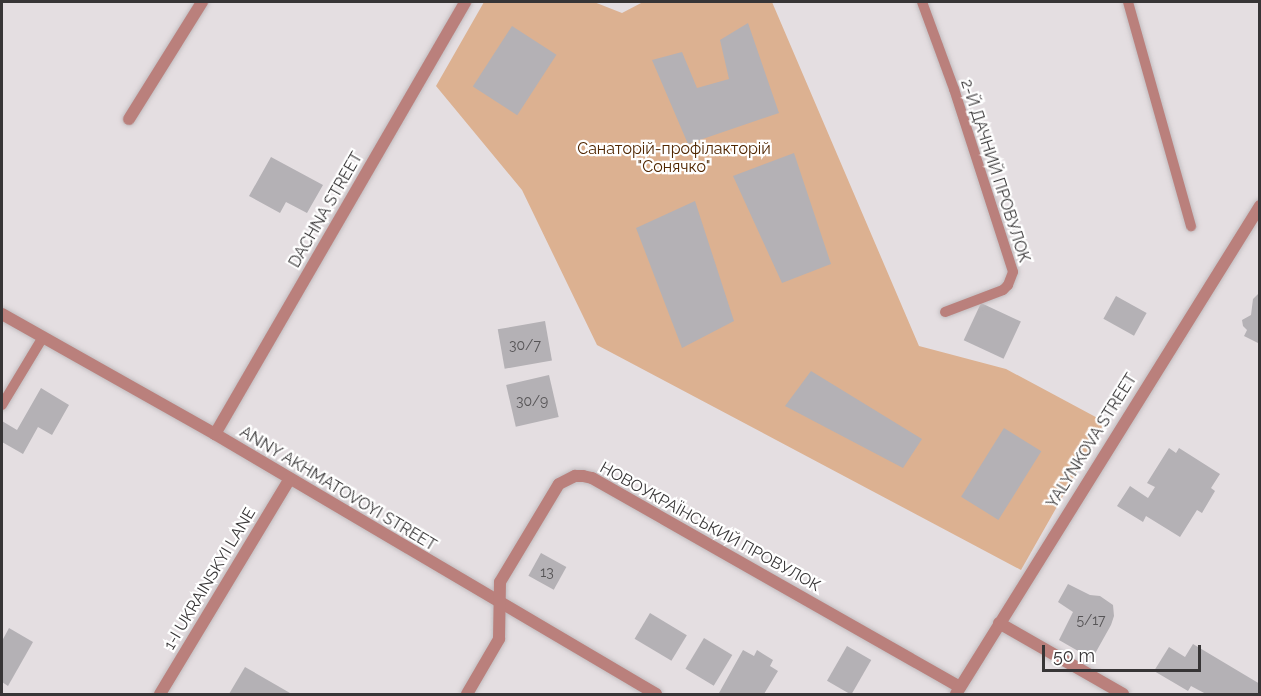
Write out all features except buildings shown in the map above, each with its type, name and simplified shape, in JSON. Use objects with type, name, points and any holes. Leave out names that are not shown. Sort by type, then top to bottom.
[{"type":"street","points":[[129,119],[202,2]]},
{"type":"street","name":"DACHNA STREET","points":[[215,434],[465,2]]},
{"type":"street","name":"YALYNKOVA STREET","points":[[958,691],[1260,206]]},
{"type":"street","name":"ANNY AKHMATOVOYI STREET","points":[[2,314],[215,434],[289,480],[656,694]]},
{"type":"street","name":"НОВОУКРАЇНСЬКИЙ ПРОВУЛОК","points":[[467,694],[500,639],[500,582],[559,484],[575,476],[592,478],[958,691]]},
{"type":"street","name":"1-I UKRAINSKYI LANE","points":[[160,694],[289,480]]},
{"type":"street","points":[[999,623],[1124,694]]},
{"type":"lane","name":"2-Й ДАЧНИЙ ПРОВУЛОК","points":[[921,2],[954,89],[1013,272],[1012,279],[1003,290],[945,312]]},
{"type":"lane","points":[[1128,2],[1191,226]]},
{"type":"lane","points":[[2,405],[42,337]]},
{"type":"green space","name":"Санаторій-профілакторій \"Сонячко\"","points":[[484,2],[594,2],[622,13],[643,2],[772,2],[919,346],[1006,369],[1105,422],[1021,570],[597,345],[522,190],[436,86]]}]
